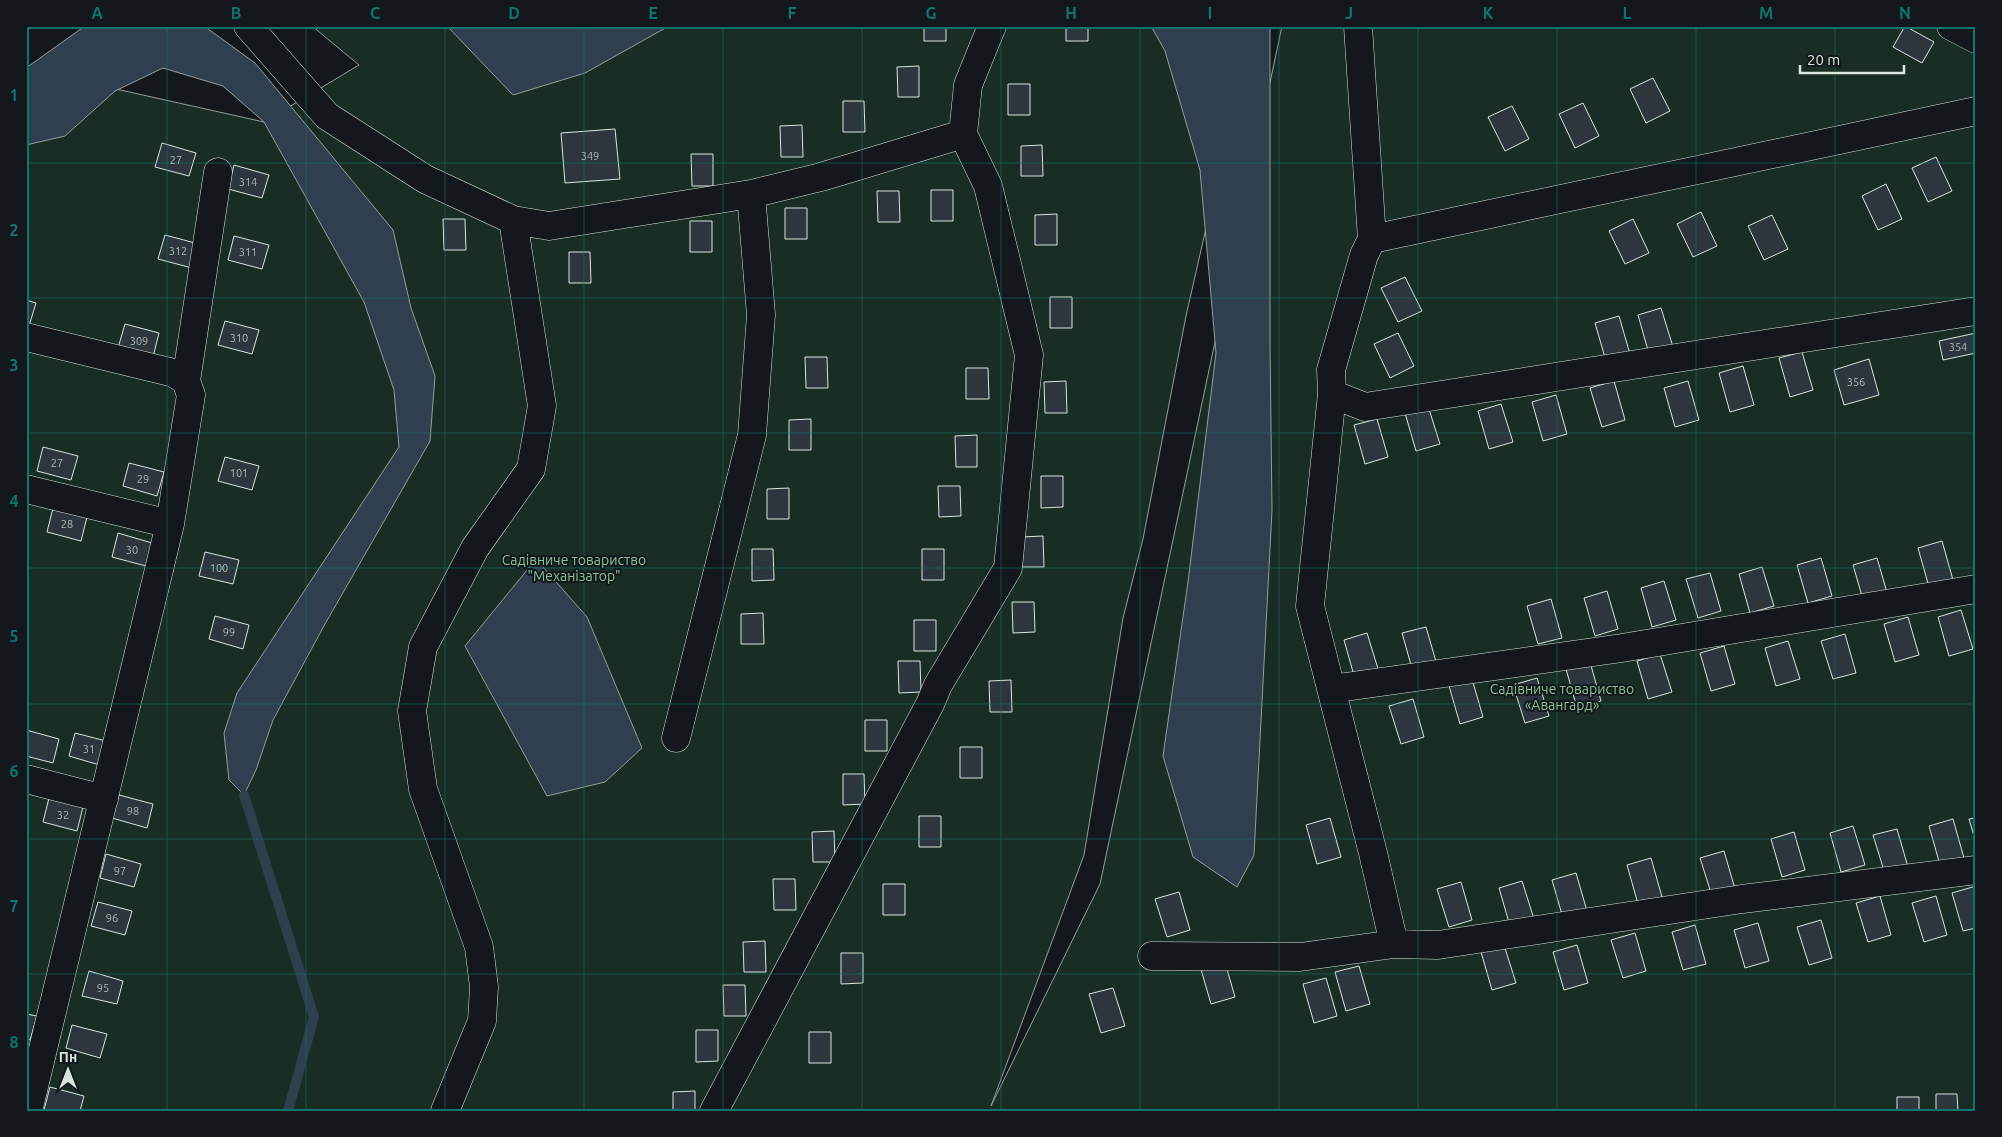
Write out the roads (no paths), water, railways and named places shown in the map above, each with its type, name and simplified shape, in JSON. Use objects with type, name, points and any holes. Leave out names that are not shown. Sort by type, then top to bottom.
[{"type":"street","points":[[248,26],[327,116],[425,179],[513,220],[549,226],[751,194],[821,178],[963,134]]},
{"type":"street","points":[[714,1111],[930,704],[938,685],[1008,568],[1029,355],[988,186],[963,134],[968,85],[992,26]]},
{"type":"street","points":[[1358,26],[1372,240],[1364,255],[1331,370],[1332,394],[1310,606],[1373,852],[1394,944]]},
{"type":"street","points":[[1951,26],[1976,39]]},
{"type":"street","points":[[1372,240],[1976,111]]},
{"type":"street","points":[[28,1111],[33,1065],[104,799],[170,524],[191,395],[186,381],[218,172]]},
{"type":"street","points":[[676,738],[752,435],[761,315],[751,194]]},
{"type":"street","points":[[445,1111],[482,1020],[484,987],[479,947],[423,789],[412,710],[423,647],[475,548],[531,469],[542,406],[513,220]]},
{"type":"street","points":[[1332,394],[1365,407],[1976,311]]},
{"type":"street","points":[[26,337],[174,373],[186,381]]},
{"type":"street","points":[[26,489],[170,524]]},
{"type":"street","points":[[1331,689],[1622,648],[1976,589]]},
{"type":"street","points":[[26,779],[104,799]]},
{"type":"street","points":[[1152,956],[1300,957],[1394,944],[1438,945],[1742,900],[1976,870]]},
{"type":"water","points":[[85,26],[204,26],[255,63],[393,230],[411,308],[435,376],[430,441],[325,624],[273,720],[256,770],[244,795],[229,780],[224,733],[237,693],[399,447],[394,390],[364,302],[264,122],[223,86],[163,68],[115,91],[65,136],[26,145],[26,68]]},
{"type":"water","points":[[447,26],[669,26],[585,73],[513,95]]},
{"type":"water","points":[[1151,26],[1270,26],[1272,510],[1254,855],[1237,887],[1193,857],[1163,756],[1188,582],[1216,353],[1200,170],[1165,51]]},
{"type":"water","points":[[536,559],[587,617],[642,748],[605,782],[547,796],[465,646]]},
{"type":"waterway","points":[[244,795],[314,1017],[288,1111]]},
{"type":"park label","name":"Садівниче товариство \"Механізатор\"","points":[[574,568]]},
{"type":"park label","name":"Садівниче товариство «Авангард»","points":[[1562,698]]}]
